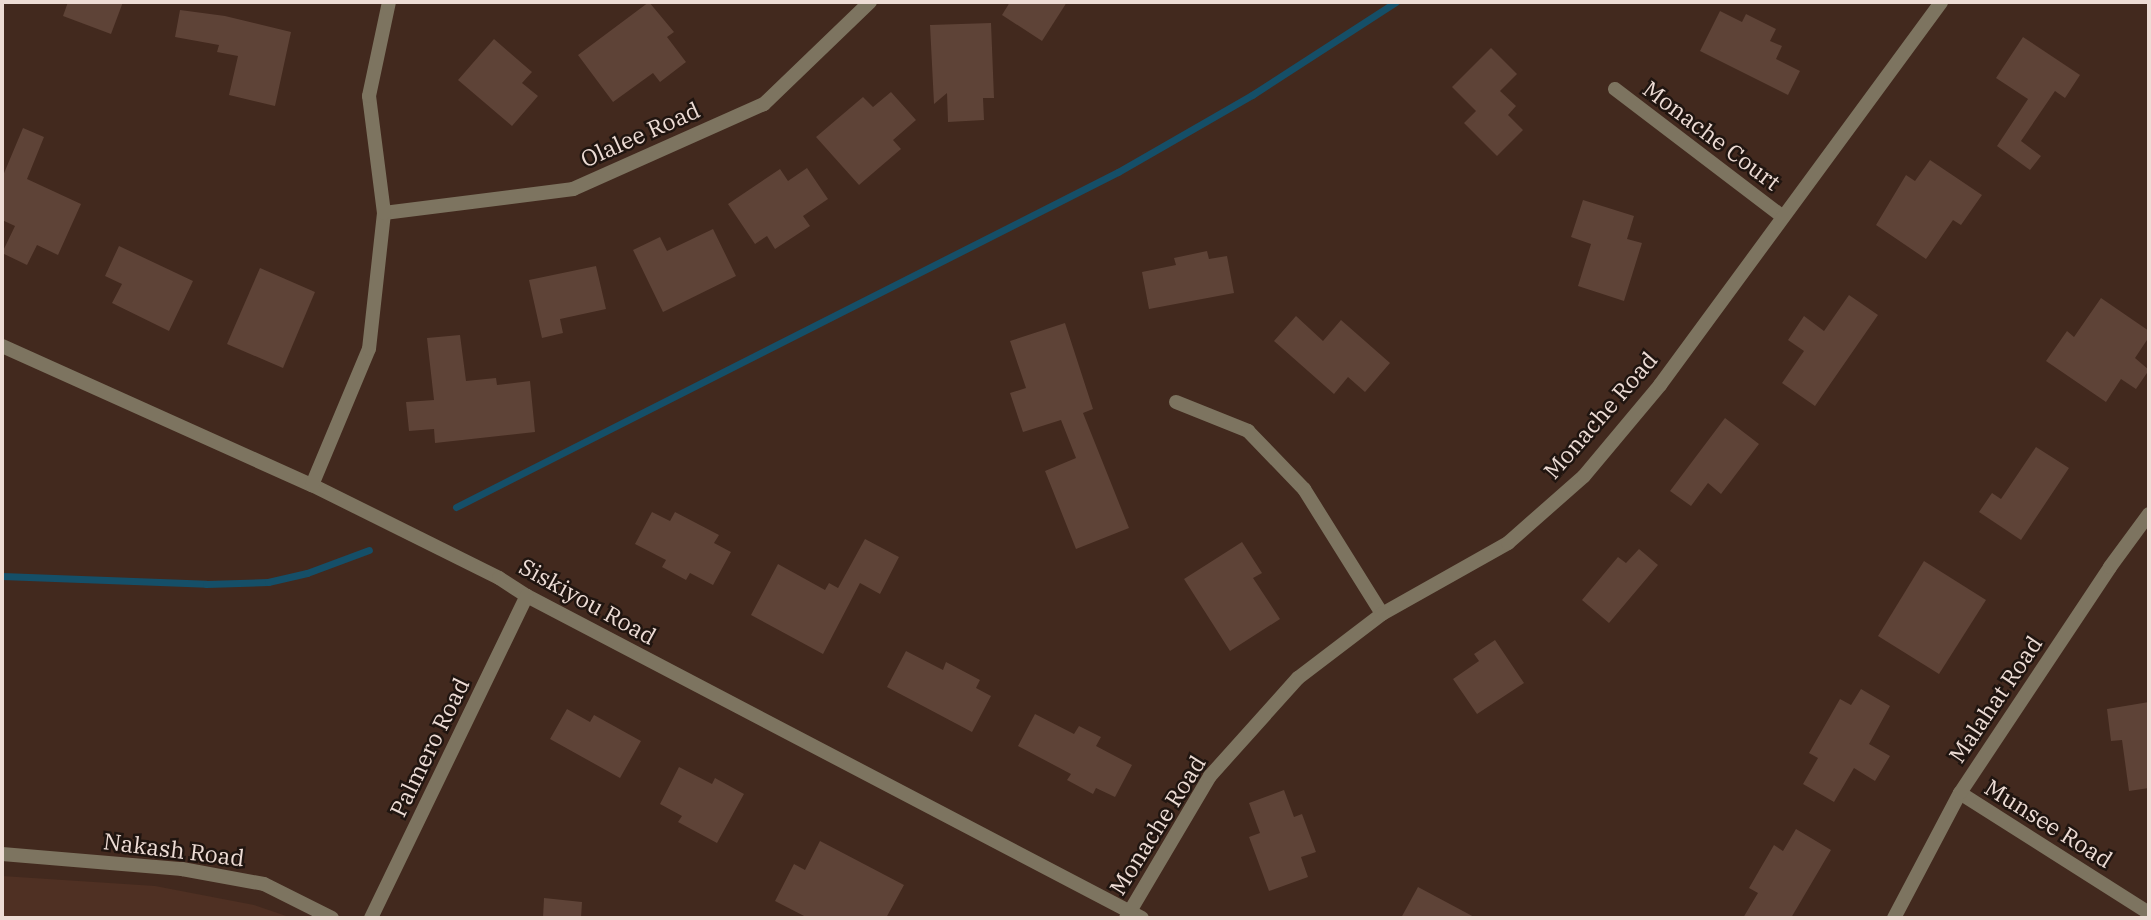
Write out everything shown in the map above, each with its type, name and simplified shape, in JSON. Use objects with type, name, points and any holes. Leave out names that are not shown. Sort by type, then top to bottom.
[{"type":"street","points":[[312,485],[369,349],[384,213],[369,96],[389,2]]},
{"type":"street","name":"Olalee Road","points":[[384,213],[573,189],[764,104],[870,2]]},
{"type":"street","name":"Monache Road","points":[[1133,916],[1210,776],[1298,678],[1382,614],[1508,543],[1584,476],[1660,385],[1941,2]]},
{"type":"street","name":"Monache Court","points":[[1615,89],[1782,216]]},
{"type":"street","name":"Siskiyou Road","points":[[2,346],[312,485],[499,578],[527,596],[1133,916]]},
{"type":"street","points":[[1176,402],[1248,431],[1304,489],[1382,614]]},
{"type":"street","name":"Malahat Road","points":[[1894,918],[1960,793],[2110,567],[2149,514]]},
{"type":"street","name":"Palmero Road","points":[[371,918],[527,596]]},
{"type":"street","name":"Munsee Road","points":[[1960,793],[2149,914]]},
{"type":"street","name":"Nakash Road","points":[[2,854],[182,869],[264,884],[332,918]]},
{"type":"shaded area","points":[[2,876],[155,886],[254,905],[292,918],[2,918]]},
{"type":"building","points":[[68,2],[123,2],[111,34],[63,16]]},
{"type":"building","points":[[649,2],[674,32],[667,37],[686,62],[660,82],[653,73],[613,102],[578,55]]},
{"type":"building","points":[[1010,2],[1067,2],[1042,41],[1002,15]]},
{"type":"building","points":[[180,10],[225,16],[291,32],[275,106],[229,95],[238,56],[217,52],[219,45],[175,37]]},
{"type":"building","points":[[1720,11],[1742,22],[1746,14],[1776,29],[1770,41],[1782,46],[1776,59],[1800,71],[1788,95],[1700,51]]},
{"type":"building","points":[[991,23],[994,98],[983,98],[984,120],[948,122],[947,93],[934,104],[930,25]]},
{"type":"building","points":[[2023,37],[2080,75],[2065,98],[2055,91],[2021,141],[2041,156],[2030,170],[1997,146],[2028,99],[1996,78]]},
{"type":"building","points":[[494,39],[532,72],[522,83],[538,96],[512,126],[458,80]]},
{"type":"building","points":[[1491,48],[1517,74],[1500,91],[1516,106],[1508,115],[1523,130],[1497,156],[1464,123],[1476,111],[1452,87]]},
{"type":"building","points":[[891,92],[916,120],[893,140],[901,149],[859,185],[816,137],[863,97],[873,107]]},
{"type":"building","points":[[23,128],[44,137],[27,179],[81,204],[58,255],[37,245],[27,265],[2,253],[15,226],[2,220],[2,178]]},
{"type":"building","points":[[1930,160],[1982,195],[1961,225],[1953,220],[1926,259],[1876,225],[1906,175],[1915,181]]},
{"type":"building","points":[[807,168],[828,199],[803,216],[810,226],[775,249],[767,236],[755,244],[728,204],[780,169],[788,181]]},
{"type":"building","points":[[1583,200],[1634,216],[1627,239],[1642,243],[1624,301],[1578,286],[1591,244],[1571,237]]},
{"type":"building","points":[[713,229],[736,276],[663,312],[633,250],[660,237],[667,251]]},
{"type":"building","points":[[119,246],[193,281],[169,331],[112,303],[122,284],[105,276]]},
{"type":"building","points":[[1207,251],[1209,259],[1227,256],[1234,293],[1149,309],[1142,272],[1176,265],[1174,258]]},
{"type":"building","points":[[596,266],[606,309],[560,319],[563,333],[542,338],[529,280]]},
{"type":"building","points":[[260,268],[315,292],[283,368],[227,344]]},
{"type":"building","points":[[1849,295],[1878,315],[1815,406],[1782,383],[1804,351],[1788,340],[1804,316],[1824,331]]},
{"type":"building","points":[[2101,298],[2149,331],[2149,337],[2135,358],[2149,370],[2136,389],[2121,379],[2106,402],[2046,361],[2067,331],[2074,337]]},
{"type":"building","points":[[1296,316],[1323,341],[1341,320],[1390,363],[1365,392],[1348,377],[1334,394],[1274,341]]},
{"type":"building","points":[[1065,323],[1093,409],[1083,413],[1129,528],[1076,549],[1045,471],[1076,458],[1061,420],[1023,432],[1010,393],[1026,388],[1010,341]]},
{"type":"building","points":[[460,335],[466,381],[496,378],[497,385],[530,381],[535,432],[435,443],[434,429],[409,431],[406,402],[434,400],[427,338]]},
{"type":"building","points":[[1725,418],[1759,444],[1721,494],[1708,483],[1691,506],[1670,491]]},
{"type":"building","points":[[2036,447],[2069,468],[2021,540],[1979,512],[1992,493],[2001,499]]},
{"type":"building","points":[[652,512],[670,521],[675,512],[719,535],[714,543],[731,552],[713,585],[690,573],[686,580],[662,567],[666,560],[635,544]]},
{"type":"building","points":[[865,539],[899,557],[880,594],[860,583],[823,654],[751,615],[778,564],[825,590],[829,583],[838,588]]},
{"type":"building","points":[[1242,542],[1262,573],[1253,578],[1280,619],[1230,651],[1184,579]]},
{"type":"building","points":[[1639,549],[1658,565],[1609,623],[1582,600],[1618,557],[1626,563]]},
{"type":"building","points":[[1924,561],[1986,600],[1939,674],[1878,636]]},
{"type":"building","points":[[1495,640],[1524,683],[1477,714],[1453,679],[1479,661],[1474,654]]},
{"type":"building","points":[[906,651],[943,670],[946,662],[980,680],[976,688],[991,696],[972,732],[887,687]]},
{"type":"building","points":[[1861,689],[1890,706],[1869,744],[1890,756],[1875,781],[1854,768],[1834,802],[1803,784],[1818,758],[1809,753],[1840,699],[1851,705]]},
{"type":"building","points":[[2149,702],[2149,788],[2129,791],[2122,740],[2111,741],[2107,709]]},
{"type":"building","points":[[567,709],[590,722],[594,715],[641,741],[620,778],[550,739]]},
{"type":"building","points":[[1035,714],[1074,734],[1079,726],[1101,737],[1096,746],[1132,765],[1115,797],[1096,788],[1093,794],[1067,780],[1071,774],[1018,746]]},
{"type":"building","points":[[679,767],[712,784],[715,778],[744,794],[717,843],[678,822],[682,816],[660,804]]},
{"type":"building","points":[[1284,790],[1294,817],[1302,814],[1316,852],[1301,857],[1308,877],[1269,891],[1249,837],[1260,833],[1249,803]]},
{"type":"building","points":[[1796,829],[1831,850],[1791,918],[1743,918],[1758,893],[1749,888],[1774,845],[1783,851]]},
{"type":"building","points":[[820,841],[904,885],[886,918],[808,918],[775,901],[794,864],[805,870]]},
{"type":"building","points":[[1418,887],[1476,918],[1401,918]]},
{"type":"building","points":[[544,898],[582,902],[581,918],[543,918]]},
{"type":"waterway","points":[[456,507],[1118,172],[1252,95],[1396,2]]},
{"type":"waterway","points":[[2,576],[206,584],[268,582],[307,573],[369,550]]}]
